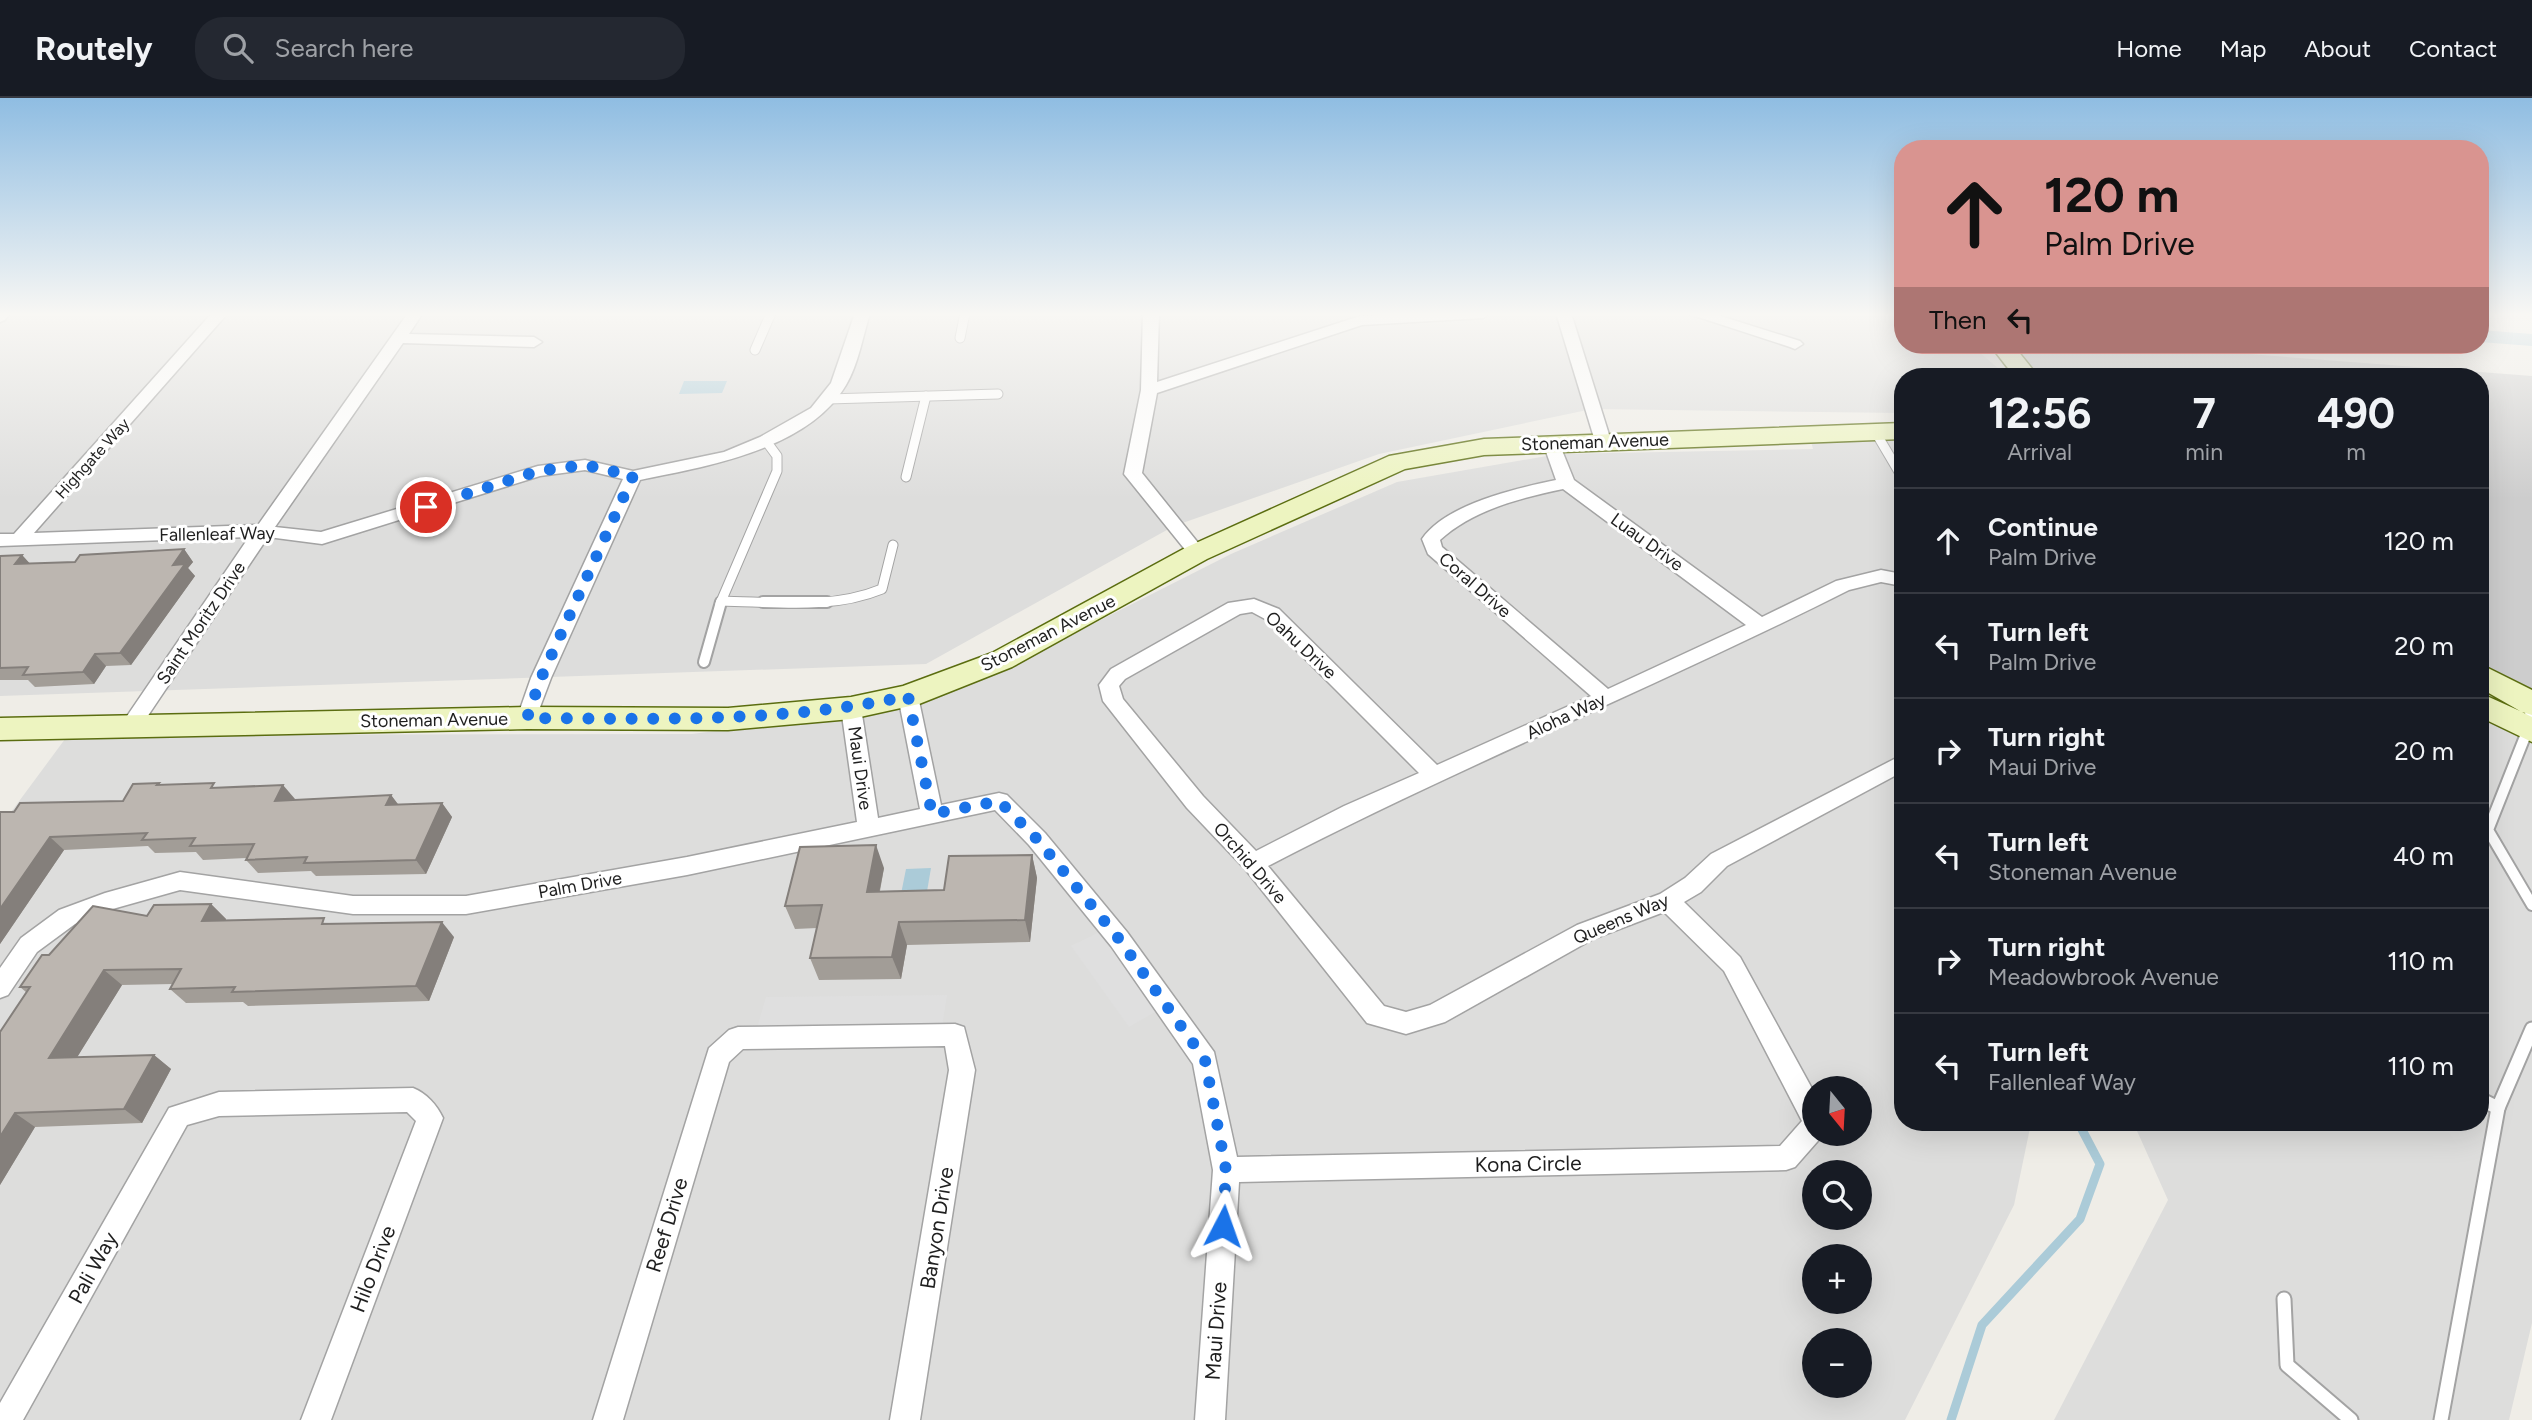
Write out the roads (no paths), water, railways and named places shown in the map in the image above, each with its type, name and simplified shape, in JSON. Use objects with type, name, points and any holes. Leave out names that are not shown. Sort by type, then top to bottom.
[{"type":"street","name":"Highgate Way","points":[[19,539],[166,375]]},
{"type":"street","name":"Saint Moritz Drive","points":[[130,727],[373,375]]},
{"type":"street","points":[[527,718],[541,678],[633,476],[729,456],[766,441],[817,411],[839,384],[842,375]]},
{"type":"street","points":[[1149,375],[1149,390],[1133,474],[1197,553]]},
{"type":"street","points":[[1149,390],[1193,375]]},
{"type":"street","points":[[1582,375],[1603,440]]},
{"type":"street","name":"Stoneman Avenue","points":[[6,734],[130,727],[527,718],[728,719],[851,708],[908,696],[1002,660],[1197,553],[1398,462],[1484,447],[1603,440],[1889,432]]},
{"type":"street","points":[[1551,443],[1566,483]]},
{"type":"street","name":"Fallenleaf Way","points":[[0,540],[263,531],[323,538],[538,471],[585,465],[633,476]]},
{"type":"street","name":"Luau Drive","points":[[1566,483],[1761,626]]},
{"type":"street","name":"Coral Drive","points":[[1566,483],[1506,497],[1441,527],[1431,538],[1434,550],[1606,698]]},
{"type":"street","name":"Aloha Way","points":[[1253,863],[1352,812],[1606,698],[1843,585],[1881,576],[1894,578]]},
{"type":"street","name":"Oahu Drive","points":[[1109,685],[1118,674],[1235,608],[1254,606],[1272,614],[1435,776]]},
{"type":"street","points":[[2489,683],[2531,714]]},
{"type":"street","name":"Orchid Drive","points":[[1109,685],[1113,701],[1195,802],[1253,863],[1376,1014],[1406,1023]]},
{"type":"street","points":[[908,696],[932,814]]},
{"type":"street","points":[[2489,706],[2531,714]]},
{"type":"street","name":"Maui Drive","points":[[851,708],[869,828]]},
{"type":"street","name":"Queens Way","points":[[1406,1023],[1436,1014],[1585,932],[1668,901],[1693,885],[1719,860],[1894,767]]},
{"type":"street","name":"Palm Drive","points":[[0,988],[29,944],[67,917],[105,902],[180,881],[353,905],[466,905],[687,866],[999,801],[1037,839]]},
{"type":"street","name":"Maui Drive","points":[[1037,839],[1119,939],[1205,1060],[1226,1170],[1210,1420]]},
{"type":"street","points":[[1668,901],[1732,964],[1802,1096]]},
{"type":"street","name":"Reef Drive","points":[[608,1420],[718,1056],[738,1038],[955,1035]]},
{"type":"street","name":"Banyon Drive","points":[[905,1420],[962,1070],[955,1035]]},
{"type":"street","name":"Pali Way","points":[[7,1420],[178,1116],[219,1104],[413,1100],[430,1118]]},
{"type":"street","name":"Hilo Drive","points":[[316,1420],[430,1118]]},
{"type":"street","name":"Kona Circle","points":[[1226,1170],[1786,1158],[1802,1140]]},
{"type":"lane","points":[[828,398],[999,394]]},
{"type":"lane","points":[[906,477],[926,396]]},
{"type":"lane","points":[[1889,432],[1894,449]]},
{"type":"lane","points":[[704,662],[721,601],[777,471],[777,456],[766,441]]},
{"type":"lane","points":[[721,601],[815,602],[867,597],[882,589],[893,545]]},
{"type":"lane","points":[[2489,827],[2531,714]]},
{"type":"lane","points":[[2489,832],[2532,905]]},
{"type":"lane","points":[[2441,1420],[2498,1108],[2532,1029]]},
{"type":"lane","points":[[2489,1104],[2498,1108]]},
{"type":"lane","points":[[2284,1299],[2287,1366],[2351,1420]]},
{"type":"water","points":[[684,381],[727,381],[722,393],[679,394]]},
{"type":"water","points":[[931,868],[924,909],[898,909],[906,869]]},
{"type":"waterway","points":[[1951,1420],[1982,1325],[2080,1219],[2100,1164],[2083,1131]]}]
